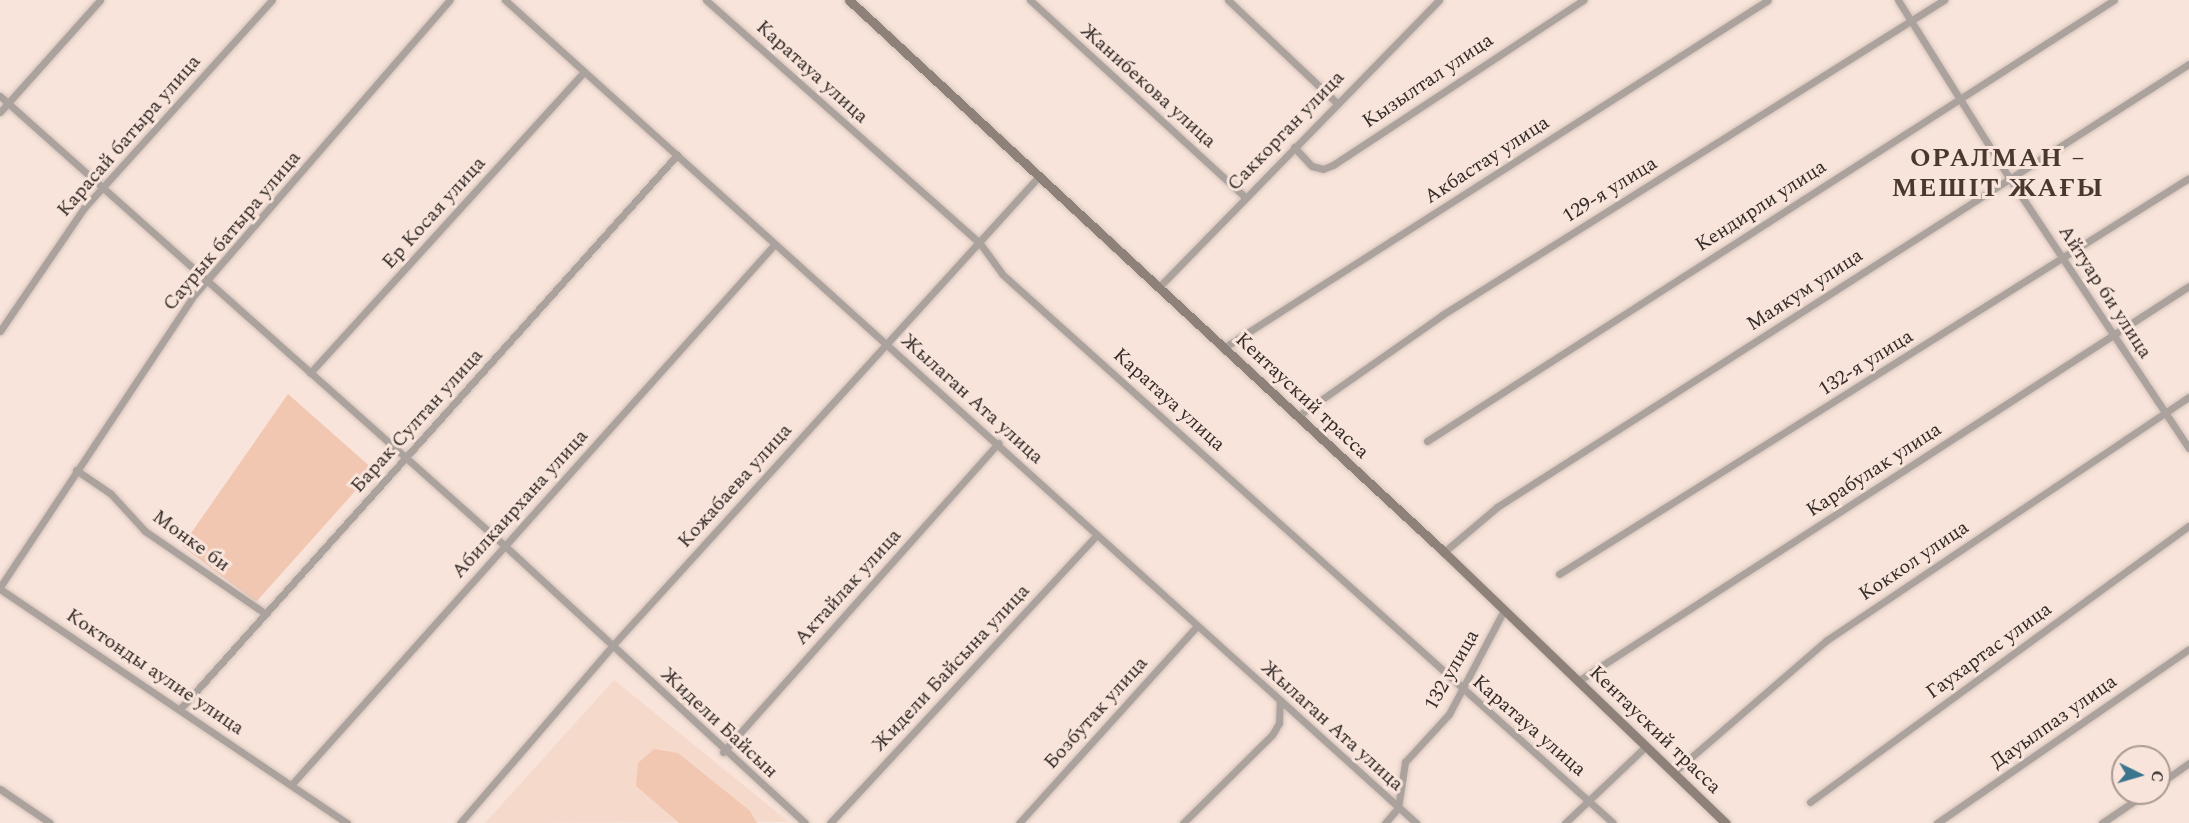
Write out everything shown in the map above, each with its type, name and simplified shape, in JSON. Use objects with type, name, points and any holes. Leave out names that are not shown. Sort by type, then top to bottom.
[{"type":"main road","name":"Кентауский трасса","points":[[849,0],[1444,552],[1726,823]]},
{"type":"street","points":[[0,112],[100,0]]},
{"type":"street","name":"Карасай батыра улица","points":[[0,331],[104,185],[272,0]]},
{"type":"street","name":"Саурык батыра улица","points":[[0,588],[76,470],[208,282],[450,0]]},
{"type":"street","name":"Жылаган Ата улица","points":[[505,0],[582,74],[677,155],[773,246],[998,443],[1096,536],[1416,823]]},
{"type":"street","name":"Каратауа улица","points":[[706,0],[979,242],[1002,274],[1355,587],[1463,690],[1613,823]]},
{"type":"street","name":"Жанибекова улица","points":[[1030,0],[1244,196]]},
{"type":"street","points":[[1228,0],[1336,102]]},
{"type":"street","name":"Кызылтал улица","points":[[1294,147],[1312,166],[1323,170],[1333,165],[1583,0]]},
{"type":"street","name":"Акбастау улица","points":[[1225,347],[1768,0]]},
{"type":"street","name":"Айтуар би улица","points":[[1899,0],[2010,179],[2064,258],[2163,413],[2189,448]]},
{"type":"street","name":"129-я улица","points":[[1298,416],[1442,315],[1944,0]]},
{"type":"street","name":"Кендирли улица","points":[[1427,441],[1960,96],[2114,0]]},
{"type":"street","name":"Саккорган улица","points":[[1159,287],[1244,196],[1436,1]]},
{"type":"street","name":"Маякум улица","points":[[1444,552],[1497,507],[2189,64]]},
{"type":"street","name":"Ер Косая улица","points":[[310,374],[582,74]]},
{"type":"street","name":"Жидели Байсын","points":[[0,96],[104,185],[208,282],[504,546],[723,752],[806,823]]},
{"type":"street","name":"Барак Султан улица","points":[[181,708],[263,612],[406,459],[677,155]]},
{"type":"street","name":"Кожабаева улица","points":[[460,823],[612,646],[1039,176]]},
{"type":"street","name":"132-я улица","points":[[1559,574],[2189,178]]},
{"type":"street","name":"Абилкаирхана улица","points":[[292,784],[773,246]]},
{"type":"street","name":"Карабулак улица","points":[[1578,681],[2189,286]]},
{"type":"street","name":"Коккол улица","points":[[1674,772],[1827,640],[2189,397]]},
{"type":"street","name":"Актайлак улица","points":[[723,752],[998,443]]},
{"type":"street","name":"Монке би","points":[[76,470],[111,494],[146,531],[263,612]]},
{"type":"street","name":"Гаухартас улица","points":[[1810,802],[2189,526]]},
{"type":"street","name":"Жидели Байсына улица","points":[[830,823],[1096,536]]},
{"type":"street","name":"Коктонды аулие улица","points":[[0,588],[181,708],[347,823]]},
{"type":"street","name":"132 улица","points":[[1398,808],[1405,762],[1449,714],[1504,610]]},
{"type":"street","name":"Бозбутак улица","points":[[1019,823],[1197,626]]},
{"type":"street","name":"Дауылпаз улица","points":[[1937,823],[2189,649]]},
{"type":"street","points":[[1183,823],[1272,735],[1279,723],[1280,700]]},
{"type":"street","points":[[1565,823],[1591,802],[1646,746]]},
{"type":"street","points":[[2171,776],[2189,764]]},
{"type":"street","points":[[0,789],[50,823]]},
{"type":"street","points":[[2102,823],[2128,805]]},
{"type":"street","points":[[1384,823],[1398,808]]},
{"type":"shaded area","points":[[288,394],[374,470],[256,602],[182,546]]},
{"type":"shaded area","points":[[614,680],[789,822],[485,823]]},
{"type":"shaded area","points":[[654,749],[678,753],[750,811],[757,823],[679,823],[636,786],[638,763]]},
{"type":"district","name":"ОРАЛМАН – МЕШІТ ЖАҒЫ","points":[[1998,174]]}]
